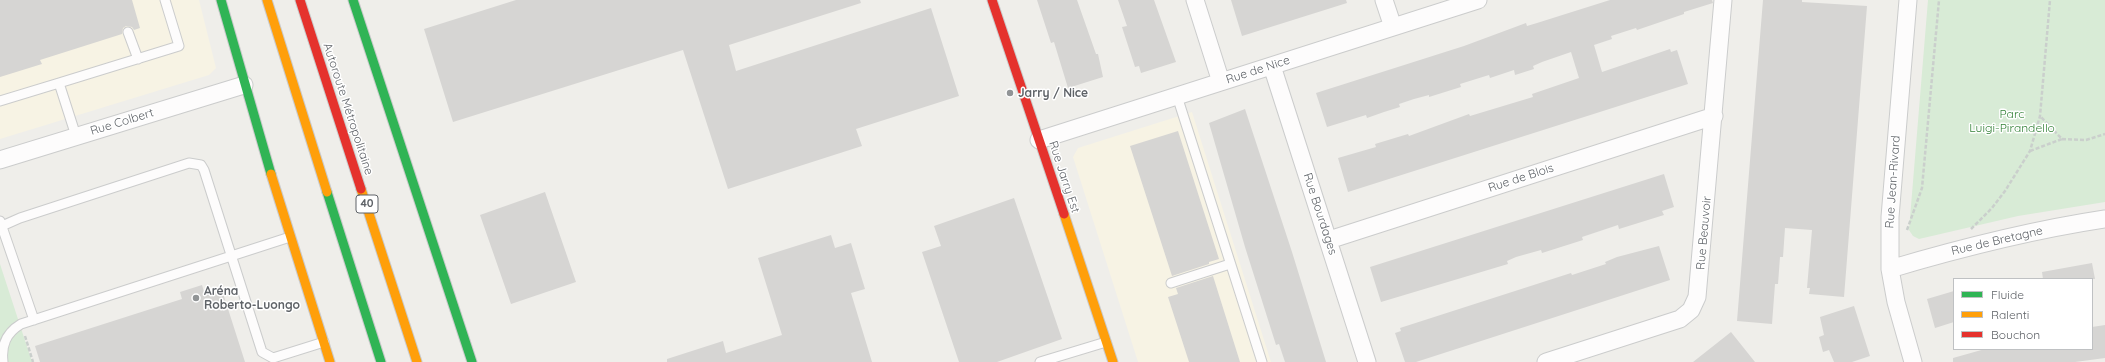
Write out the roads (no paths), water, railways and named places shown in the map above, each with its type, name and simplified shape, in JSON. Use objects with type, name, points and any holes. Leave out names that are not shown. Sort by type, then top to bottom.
[{"type":"main road","points":[[220,0],[290,237],[330,362]]},
{"type":"main road","points":[[267,0],[381,362]]},
{"type":"main road","name":"Autoroute Métropolitaine","points":[[300,0],[417,362]]},
{"type":"main road","points":[[353,0],[472,362]]},
{"type":"main road","name":"Rue Jarry Est","points":[[992,0],[1113,362]]},
{"type":"street","points":[[1195,0],[1221,82]]},
{"type":"street","points":[[1384,0],[1393,27]]},
{"type":"street","name":"Rue de Nice","points":[[1039,140],[1478,0]]},
{"type":"street","name":"Rue Beauvoir","points":[[1546,362],[1680,319],[1691,310],[1697,297],[1699,284],[1724,0]]},
{"type":"street","name":"Rue Jean-Rivard","points":[[1908,0],[1890,217],[1890,268],[1896,302],[1913,362]]},
{"type":"street","name":"Rue Bourdages","points":[[1272,66],[1367,362]]},
{"type":"street","name":"Rue Colbert","points":[[0,160],[244,85]]},
{"type":"street","name":"Rue de Blois","points":[[1329,240],[1714,116]]},
{"type":"street","name":"Rue de Bretagne","points":[[1890,268],[1946,252],[2051,228],[2105,219]]},
{"type":"lane","points":[[0,101],[179,46],[165,0]]},
{"type":"lane","points":[[128,32],[138,59]]},
{"type":"lane","points":[[59,83],[76,136]]},
{"type":"lane","points":[[1177,96],[1262,362]]},
{"type":"lane","points":[[34,320],[1,223],[189,163],[195,163],[204,170],[259,344],[265,355],[273,358],[324,342]]},
{"type":"lane","points":[[3,362],[2,346],[10,333],[21,324],[290,237]]},
{"type":"lane","points":[[1171,283],[1230,264]]},
{"type":"lane","points":[[1040,362],[1106,342]]},
{"type":"place","name":"Jarry / Nice","points":[[1010,93]]},
{"type":"place","name":"Aréna Roberto-Luongo","points":[[196,298]]},
{"type":"park label","name":"Parc Luigi-Pirandello","points":[[2012,121]]}]
